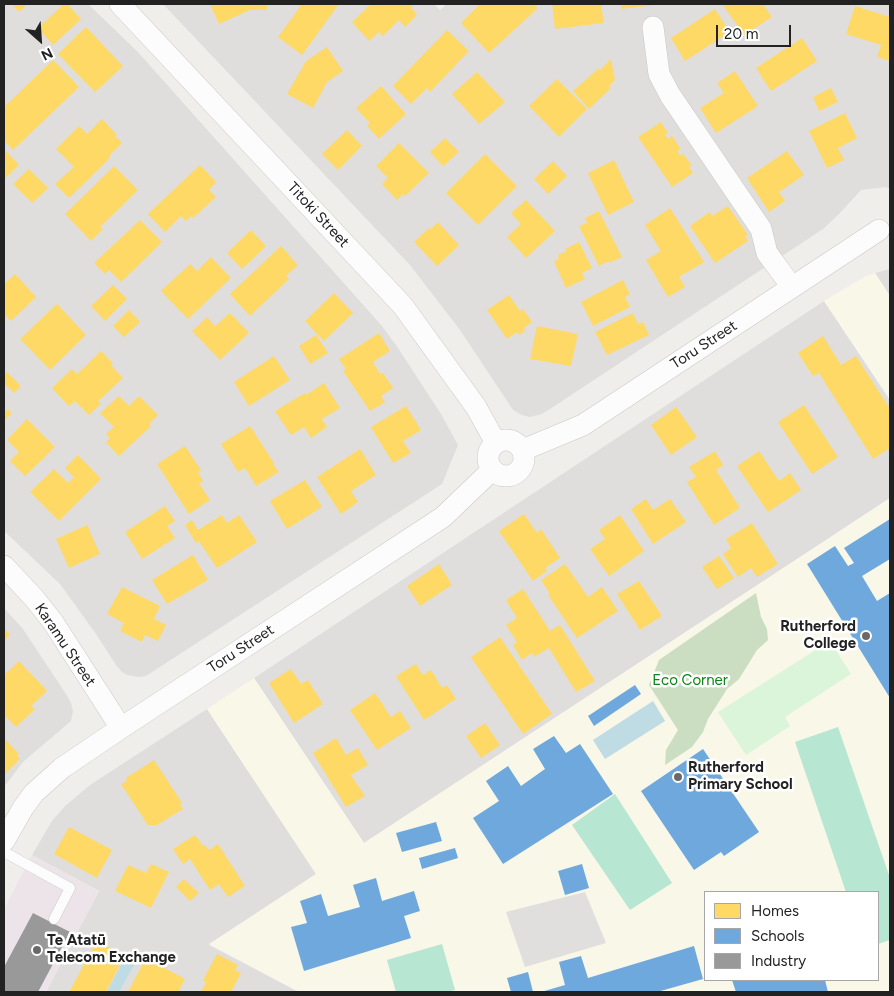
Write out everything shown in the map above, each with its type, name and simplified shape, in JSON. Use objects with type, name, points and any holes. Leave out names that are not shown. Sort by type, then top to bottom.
[{"type":"street","name":"Titoki Street","points":[[120,4],[403,306],[476,408],[496,443]]},
{"type":"street","points":[[653,27],[660,74],[670,95],[761,229],[767,253],[792,287]]},
{"type":"street","name":"Toru Street","points":[[523,450],[583,424],[879,230]]},
{"type":"street","points":[[511,440],[523,450],[523,466],[516,473],[506,476],[496,474],[489,466],[489,451],[496,443],[511,440]]},
{"type":"street","name":"Toru Street","points":[[4,841],[34,793],[62,768],[443,516],[492,470]]},
{"type":"street","name":"Karamu Street","points":[[4,566],[34,598],[53,622],[121,728]]},
{"type":"lane","points":[[4,852],[70,888],[54,919]]},
{"type":"shaded area","points":[[4,4],[88,4],[137,51],[382,326],[441,414],[458,445],[442,484],[146,676],[138,677],[122,672],[60,584],[4,531]]},
{"type":"shaded area","points":[[163,4],[434,4],[440,10],[447,4],[890,4],[890,189],[886,187],[861,190],[823,229],[542,414],[530,417],[522,415],[513,410],[460,330],[410,265]]},
{"type":"shaded area","points":[[890,269],[890,296],[875,273]]},
{"type":"shaded area","points":[[875,273],[890,296],[890,400],[824,301],[866,276]]},
{"type":"shaded area","points":[[824,301],[890,400],[890,498],[364,843],[254,678]]},
{"type":"shaded area","name":"Rutherford Primary School","points":[[890,498],[890,992],[299,992],[209,944],[316,874],[207,709],[254,678],[364,843]]},
{"type":"shaded area","points":[[4,608],[23,629],[66,694],[73,711],[71,721],[23,762],[4,787]]},
{"type":"shaded area","points":[[207,709],[316,874],[209,945],[299,992],[46,992],[99,891],[32,855],[52,821],[65,806],[90,785]]},
{"type":"shaded area","points":[[32,855],[99,891],[46,992],[4,992],[4,909]]},
{"type":"shaded area","points":[[585,892],[606,943],[525,967],[506,912]]},
{"type":"green space","name":"Eco Corner","points":[[756,593],[761,617],[767,629],[768,640],[757,650],[739,679],[727,689],[708,719],[703,732],[692,747],[665,765],[666,750],[678,730],[649,685],[659,660]]},
{"type":"green space","points":[[830,641],[851,674],[785,717],[790,726],[746,755],[718,712]]},
{"type":"green space","points":[[838,727],[890,878],[890,940],[879,944],[879,891],[846,891],[795,742]]},
{"type":"green space","points":[[615,794],[672,883],[630,910],[572,825]]},
{"type":"green space","points":[[442,944],[455,990],[446,992],[396,992],[387,960]]},
{"type":"water","points":[[653,701],[665,721],[605,759],[593,740]]},
{"type":"water","points":[[124,959],[134,965],[119,992],[107,992]]},
{"type":"building: Homes","points":[[11,4],[28,4],[19,12]]},
{"type":"building: Homes","points":[[64,4],[67,4],[81,19],[53,45],[38,28]]},
{"type":"building: Homes","points":[[210,4],[267,4],[267,10],[250,10],[219,24]]},
{"type":"building: Homes","points":[[302,4],[339,4],[302,55],[278,37]]},
{"type":"building: Homes","points":[[371,4],[414,4],[411,7],[417,15],[405,27],[399,20],[383,36],[379,32],[369,41],[352,22]]},
{"type":"building: Homes","points":[[480,4],[534,4],[538,8],[489,53],[461,23]]},
{"type":"building: Homes","points":[[552,4],[601,4],[604,23],[555,29]]},
{"type":"building: Homes","points":[[621,4],[655,4],[656,5],[621,9]]},
{"type":"building: Homes","points":[[722,4],[763,4],[772,17],[744,35]]},
{"type":"building: Homes","points":[[855,6],[890,17],[890,61],[877,57],[881,45],[846,34]]},
{"type":"building: Homes","points":[[715,9],[730,32],[685,61],[671,38]]},
{"type":"building: Homes","points":[[86,27],[123,66],[95,92],[58,54]]},
{"type":"building: Homes","points":[[447,30],[469,51],[430,92],[427,88],[411,104],[393,86]]},
{"type":"building: Homes","points":[[802,38],[817,61],[771,91],[756,68]]},
{"type":"building: Homes","points":[[327,47],[343,71],[327,82],[313,108],[287,94],[306,61]]},
{"type":"building: Homes","points":[[611,59],[615,80],[609,86],[611,88],[589,109],[573,91]]},
{"type":"building: Homes","points":[[53,60],[79,87],[13,150],[4,140],[4,107]]},
{"type":"building: Homes","points":[[735,71],[758,106],[716,133],[700,108],[724,93],[717,83]]},
{"type":"building: Homes","points":[[477,72],[505,102],[479,124],[452,94]]},
{"type":"building: Homes","points":[[557,79],[587,109],[559,137],[529,106]]},
{"type":"building: Homes","points":[[381,86],[406,114],[379,139],[367,126],[370,123],[356,108]]},
{"type":"building: Homes","points":[[831,88],[838,102],[819,111],[813,97]]},
{"type":"building: Homes","points":[[845,113],[857,138],[838,148],[844,160],[827,168],[809,131]]},
{"type":"building: Homes","points":[[102,119],[122,143],[109,156],[110,158],[69,198],[55,184],[74,167],[56,149],[79,126],[87,134]]},
{"type":"building: Homes","points":[[661,122],[668,133],[665,135],[668,139],[672,136],[681,149],[677,151],[680,156],[683,154],[692,165],[689,167],[693,173],[672,187],[638,137]]},
{"type":"building: Homes","points":[[347,130],[362,146],[338,170],[322,154]]},
{"type":"building: Homes","points":[[445,138],[459,152],[443,166],[430,152]]},
{"type":"building: Homes","points":[[399,143],[429,173],[405,196],[403,194],[397,200],[382,184],[388,178],[376,166]]},
{"type":"building: Homes","points":[[4,149],[19,165],[4,179]]},
{"type":"building: Homes","points":[[787,151],[804,175],[779,192],[785,201],[769,212],[747,178]]},
{"type":"building: Homes","points":[[485,154],[517,186],[478,225],[446,193]]},
{"type":"building: Homes","points":[[614,160],[634,202],[608,215],[588,173]]},
{"type":"building: Homes","points":[[553,161],[567,176],[548,194],[534,179]]},
{"type":"building: Homes","points":[[200,165],[216,182],[209,190],[216,197],[193,218],[191,216],[186,221],[181,216],[165,232],[148,214]]},
{"type":"building: Homes","points":[[114,166],[138,190],[100,227],[103,229],[91,241],[65,214]]},
{"type":"building: Homes","points":[[29,169],[48,188],[32,203],[13,184]]},
{"type":"building: Homes","points":[[526,200],[555,231],[526,258],[507,237],[521,224],[511,213]]},
{"type":"building: Homes","points":[[728,206],[748,235],[745,236],[748,241],[715,263],[690,226],[710,212],[712,216]]},
{"type":"building: Homes","points":[[670,208],[704,262],[679,277],[685,287],[668,297],[646,260],[661,251],[645,225]]},
{"type":"building: Homes","points":[[599,211],[622,257],[599,266],[579,226],[587,223],[585,218]]},
{"type":"building: Homes","points":[[140,220],[162,242],[121,282],[109,270],[105,274],[94,263]]},
{"type":"building: Homes","points":[[438,222],[459,245],[437,266],[414,242]]},
{"type":"building: Homes","points":[[251,230],[266,246],[242,269],[227,253]]},
{"type":"building: Homes","points":[[579,242],[592,268],[582,273],[585,279],[566,288],[554,261],[559,259],[558,255],[567,251],[565,249]]},
{"type":"building: Homes","points":[[281,246],[298,265],[286,276],[289,279],[250,316],[230,294]]},
{"type":"building: Homes","points":[[211,257],[231,278],[188,319],[161,291],[190,264],[197,271]]},
{"type":"building: Homes","points":[[15,274],[36,297],[11,321],[4,314],[4,284]]},
{"type":"building: Homes","points":[[623,280],[630,294],[625,297],[630,307],[593,326],[581,302]]},
{"type":"building: Homes","points":[[113,285],[127,299],[105,321],[91,306]]},
{"type":"building: Homes","points":[[334,293],[353,313],[324,341],[305,321]]},
{"type":"building: Homes","points":[[509,295],[520,311],[523,309],[532,322],[524,328],[525,331],[519,335],[517,332],[507,339],[487,310]]},
{"type":"building: Homes","points":[[57,304],[86,335],[50,370],[20,339]]},
{"type":"building: Homes","points":[[129,310],[140,322],[124,337],[113,326]]},
{"type":"building: Homes","points":[[230,313],[249,333],[220,360],[192,331],[207,317],[215,326]]},
{"type":"building: Homes","points":[[633,313],[638,324],[643,322],[649,335],[607,355],[595,332]]},
{"type":"building: Homes","points":[[537,326],[578,334],[571,366],[530,359]]},
{"type":"building: Homes","points":[[379,333],[390,351],[373,362],[380,374],[383,373],[393,388],[381,396],[385,402],[370,411],[343,371],[346,369],[339,359]]},
{"type":"building: Homes","points":[[316,335],[328,353],[310,364],[299,346]]},
{"type":"building: Homes","points":[[823,336],[841,365],[856,356],[890,409],[890,448],[873,459],[819,373],[813,376],[798,353]]},
{"type":"building: Homes","points":[[101,351],[113,363],[111,365],[123,378],[98,401],[101,404],[89,415],[75,401],[69,406],[52,388],[72,369],[77,374]]},
{"type":"building: Homes","points":[[274,356],[290,380],[249,406],[234,382]]},
{"type":"building: Homes","points":[[7,372],[21,386],[14,393],[4,383],[4,376]]},
{"type":"building: Homes","points":[[324,383],[340,408],[322,419],[327,427],[311,438],[304,427],[291,435],[275,411]]},
{"type":"building: Homes","points":[[119,396],[129,406],[139,396],[158,415],[149,424],[151,426],[119,456],[106,442],[110,438],[106,434],[114,427],[100,413]]},
{"type":"building: Homes","points":[[804,405],[838,457],[812,474],[778,422]]},
{"type":"building: Homes","points":[[406,406],[421,430],[403,441],[411,453],[393,463],[371,427]]},
{"type":"building: Homes","points":[[676,407],[697,437],[671,455],[651,425]]},
{"type":"building: Homes","points":[[8,409],[12,413],[4,421],[4,410],[6,412]]},
{"type":"building: Homes","points":[[27,419],[55,447],[25,476],[10,461],[19,452],[7,440]]},
{"type":"building: Homes","points":[[250,426],[279,472],[256,486],[245,468],[238,472],[221,444]]},
{"type":"building: Homes","points":[[185,446],[201,470],[198,472],[203,481],[199,483],[210,500],[189,514],[157,464]]},
{"type":"building: Homes","points":[[360,449],[376,475],[351,491],[358,502],[341,514],[317,477]]},
{"type":"building: Homes","points":[[715,451],[723,465],[716,470],[740,508],[714,525],[687,482],[696,477],[689,467]]},
{"type":"building: Homes","points":[[759,451],[779,481],[790,473],[801,490],[768,512],[737,466]]},
{"type":"building: Homes","points":[[78,455],[101,479],[59,521],[30,492],[54,469],[68,483],[74,477],[65,468]]},
{"type":"building: Homes","points":[[305,480],[322,507],[287,529],[270,501]]},
{"type":"building: Homes","points":[[646,499],[653,510],[670,499],[686,522],[653,544],[631,509]]},
{"type":"building: Homes","points":[[165,506],[175,521],[167,526],[175,538],[142,559],[125,532]]},
{"type":"building: Homes","points":[[524,514],[537,533],[541,529],[560,558],[545,568],[547,571],[533,581],[499,531]]},
{"type":"building: Homes","points":[[222,515],[227,523],[239,515],[257,542],[217,568],[199,541],[196,543],[185,525],[192,520],[198,530]]},
{"type":"building: Homes","points":[[620,515],[644,551],[609,576],[590,549],[605,539],[599,530]]},
{"type":"building: Homes","points":[[752,523],[778,564],[757,577],[751,568],[738,577],[723,554],[731,548],[726,539]]},
{"type":"building: Homes","points":[[87,525],[100,554],[69,568],[56,539]]},
{"type":"building: Homes","points":[[193,555],[208,580],[167,604],[152,580]]},
{"type":"building: Homes","points":[[719,556],[734,578],[717,589],[702,567]]},
{"type":"building: Homes","points":[[439,564],[452,585],[420,606],[407,586]]},
{"type":"building: Homes","points":[[565,564],[588,597],[602,587],[618,611],[577,638],[548,595],[550,594],[541,580]]},
{"type":"building: Homes","points":[[639,581],[662,616],[640,630],[617,594]]},
{"type":"building: Homes","points":[[122,587],[160,606],[154,619],[166,625],[158,641],[145,635],[142,642],[120,631],[124,623],[107,614]]},
{"type":"building: Homes","points":[[523,589],[550,631],[560,625],[595,681],[576,692],[549,648],[534,657],[532,653],[522,660],[513,645],[517,642],[506,625],[517,618],[506,600]]},
{"type":"building: Homes","points":[[4,628],[10,635],[4,641]]},
{"type":"building: Homes","points":[[500,637],[552,714],[523,734],[471,657]]},
{"type":"building: Homes","points":[[19,661],[47,691],[31,706],[35,709],[16,727],[4,717],[4,675]]},
{"type":"building: Homes","points":[[416,664],[423,675],[431,670],[442,688],[447,685],[456,699],[424,720],[396,676]]},
{"type":"building: Homes","points":[[291,669],[301,684],[308,680],[323,704],[294,723],[269,683]]},
{"type":"building: Homes","points":[[375,693],[391,717],[400,711],[411,728],[377,750],[350,710]]},
{"type":"building: Homes","points":[[485,723],[500,745],[481,758],[466,736]]},
{"type":"building: Homes","points":[[4,738],[19,754],[17,756],[20,759],[4,775]]},
{"type":"building: Homes","points":[[336,738],[346,755],[358,748],[368,765],[351,775],[365,796],[346,807],[313,753]]},
{"type":"building: Homes","points":[[154,760],[182,803],[180,805],[183,809],[157,825],[148,825],[121,784],[127,781],[126,778]]},
{"type":"building: Homes","points":[[69,827],[112,850],[97,878],[54,854]]},
{"type":"building: Homes","points":[[195,835],[203,846],[205,845],[209,850],[218,844],[245,886],[228,897],[219,884],[210,890],[190,859],[183,864],[173,849]]},
{"type":"building: Homes","points":[[151,864],[169,872],[151,908],[115,891],[128,865],[146,873]]},
{"type":"building: Homes","points":[[184,879],[199,893],[190,901],[176,887]]},
{"type":"building: Homes","points":[[97,941],[125,955],[106,992],[69,992]]},
{"type":"building: Homes","points":[[217,954],[238,965],[235,970],[241,973],[231,992],[201,992],[206,982],[203,980]]},
{"type":"building: Homes","points":[[146,958],[185,979],[178,992],[128,992]]},
{"type":"building: Schools","name":"Rutherford College","points":[[890,519],[890,559],[862,576],[877,601],[890,593],[890,698],[807,564],[835,546],[848,566],[854,563],[844,548]]},
{"type":"building: Schools","points":[[635,685],[641,694],[594,726],[588,716]]},
{"type":"building: Schools","points":[[554,736],[566,753],[580,744],[613,794],[503,864],[473,818],[499,801],[486,781],[508,766],[521,786],[545,769],[533,749]]},
{"type":"building: Schools","points":[[703,749],[759,832],[724,856],[721,852],[694,870],[641,791]]},
{"type":"building: Schools","points":[[436,822],[442,841],[402,852],[396,833]]},
{"type":"building: Schools","points":[[455,848],[458,858],[422,869],[419,858]]},
{"type":"building: Schools","points":[[582,864],[589,888],[565,895],[558,871]]},
{"type":"building: Schools","points":[[376,878],[382,901],[414,891],[420,911],[404,916],[411,938],[304,971],[291,927],[307,923],[300,901],[321,894],[328,916],[360,907],[353,885]]},
{"type":"building: Schools","points":[[694,946],[703,979],[657,992],[541,992],[565,985],[559,962],[581,956],[588,978]]},
{"type":"building: Schools","points":[[528,972],[533,992],[511,992],[507,978]]},
{"type":"building: Schools","points":[[732,981],[825,981],[828,992],[736,992]]},
{"type":"building: Industry","name":"Te Atatū Telecom Exchange","points":[[33,913],[70,932],[38,992],[4,992],[4,967]]},
{"type":"place","name":"Rutherford College","points":[[866,636]]},
{"type":"place","name":"Rutherford Primary School","points":[[678,777]]},
{"type":"place","name":"Te Atatū Telecom Exchange","points":[[37,950]]}]
